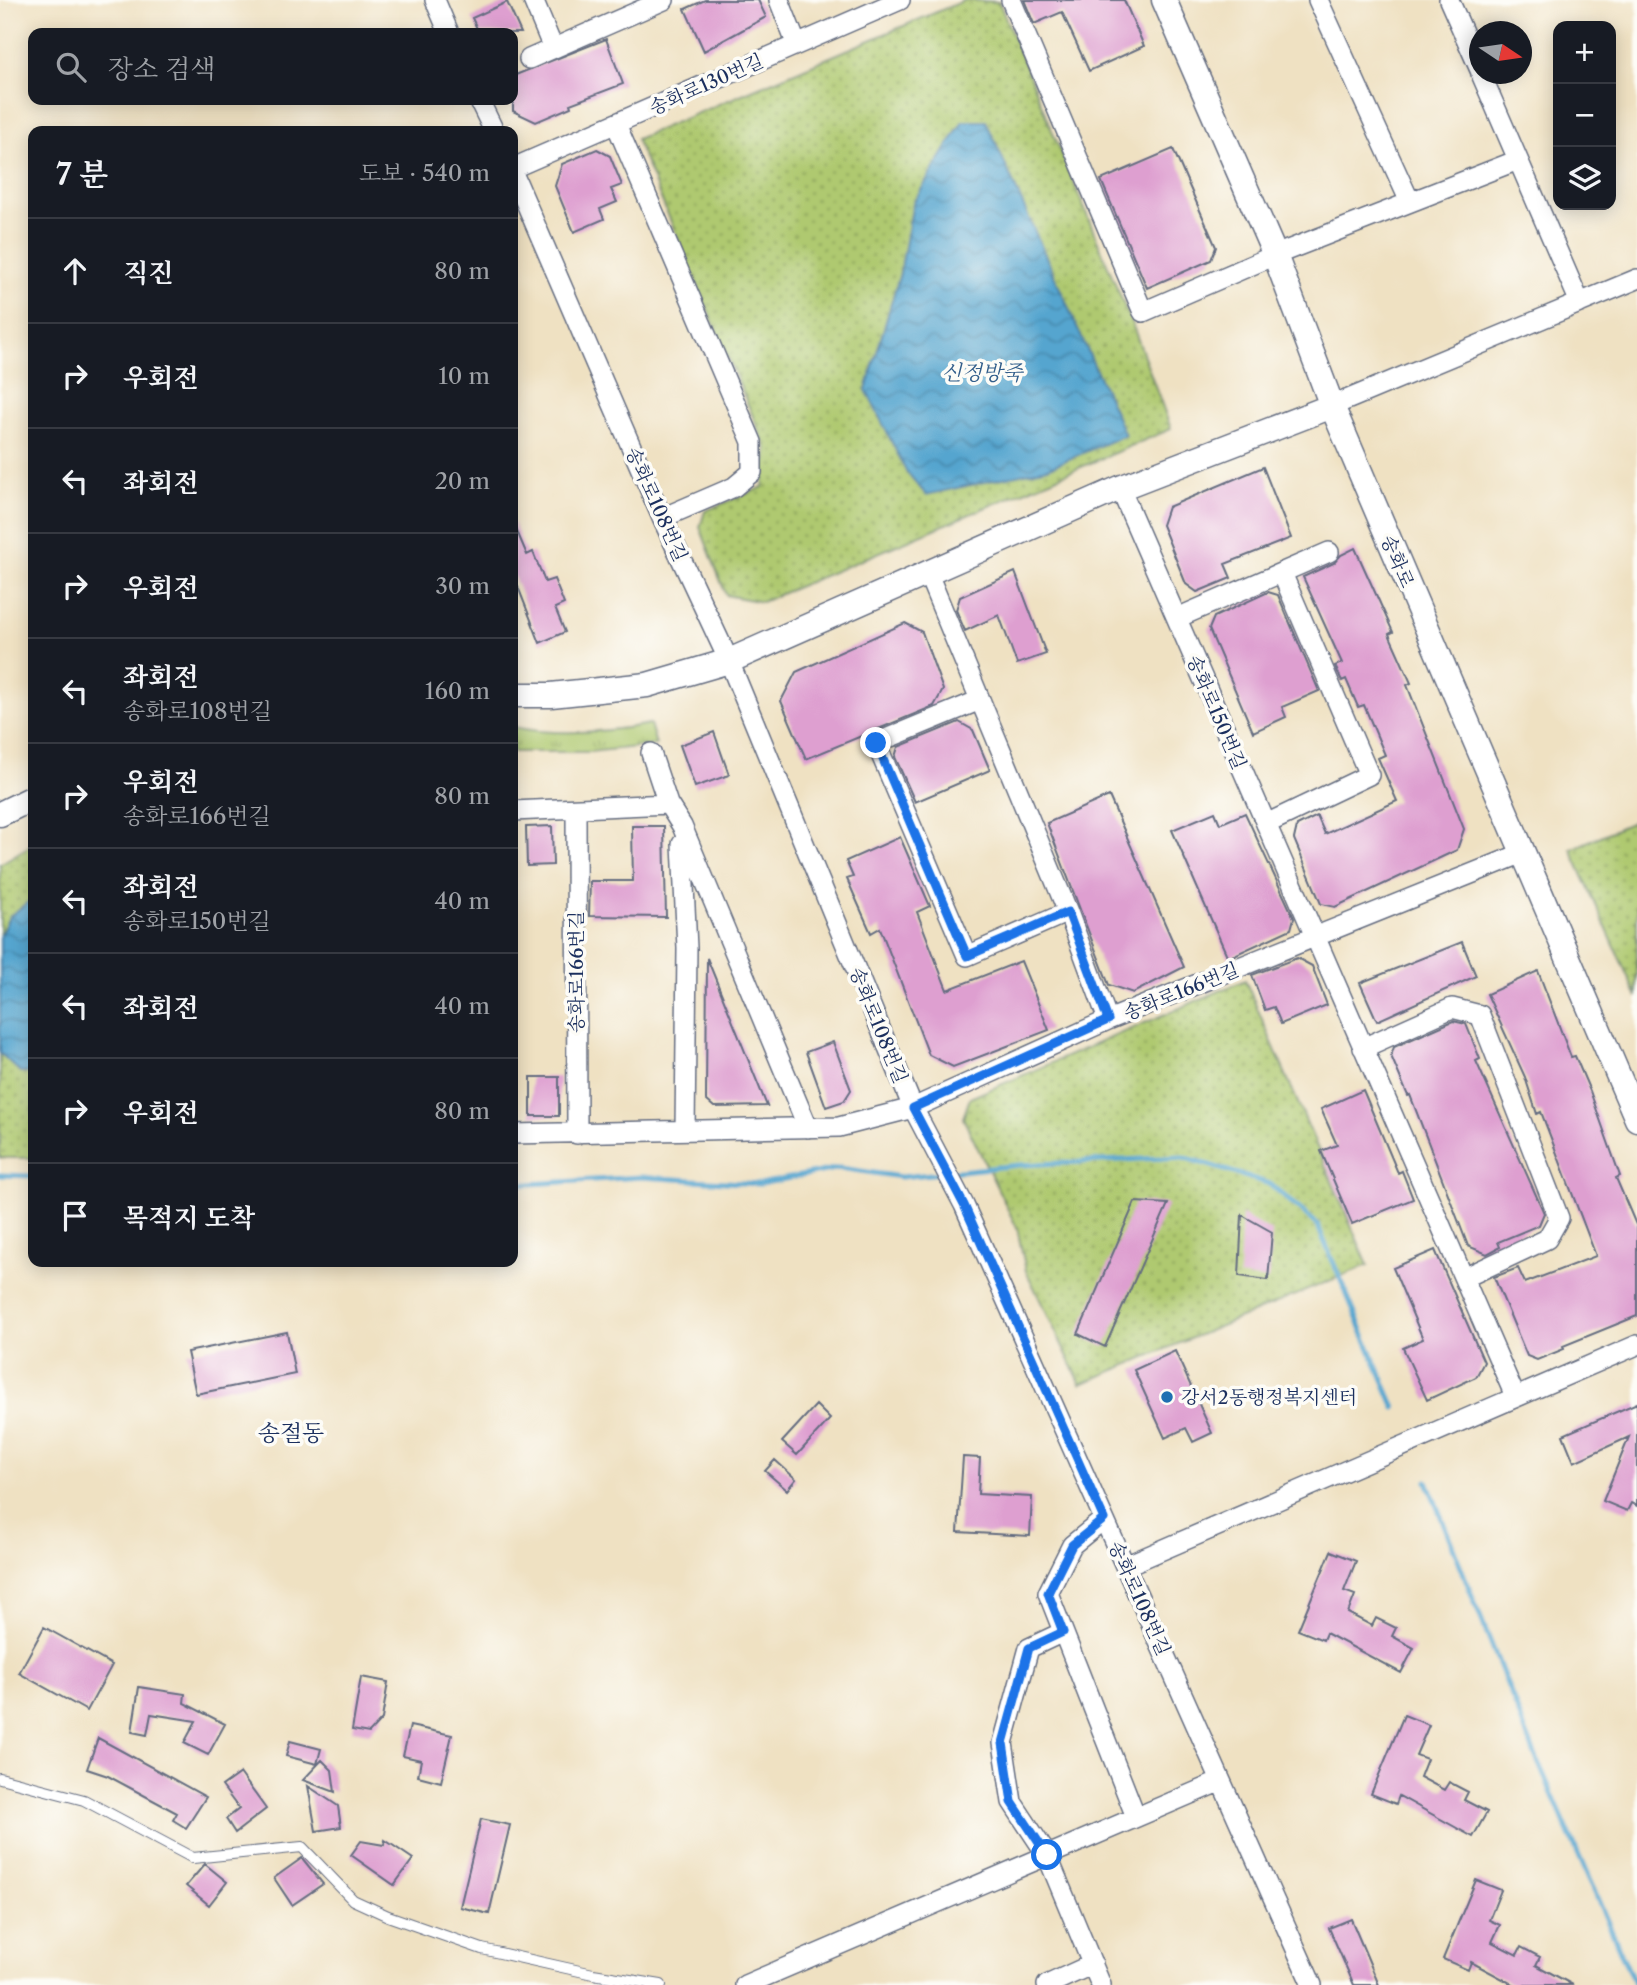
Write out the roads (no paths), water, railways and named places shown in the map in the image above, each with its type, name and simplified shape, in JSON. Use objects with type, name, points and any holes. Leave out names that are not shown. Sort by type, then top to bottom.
[{"type":"street","points":[[435,0],[447,28]]},
{"type":"street","points":[[533,0],[553,48]]},
{"type":"street","points":[[779,0],[796,43]]},
{"type":"street","name":"송화로130번길","points":[[518,166],[900,0]]},
{"type":"street","points":[[1011,0],[1143,312],[1275,255],[1518,160]]},
{"type":"street","name":"송화로","points":[[1164,0],[1275,255],[1332,406],[1637,1119]]},
{"type":"street","points":[[1318,0],[1410,202]]},
{"type":"street","points":[[1450,0],[1469,46]]},
{"type":"street","points":[[529,59],[660,1]]},
{"type":"street","points":[[1485,84],[1580,303]]},
{"type":"street","points":[[481,105],[492,126]]},
{"type":"street","points":[[616,124],[752,442],[752,472],[734,487],[662,518]]},
{"type":"street","name":"송화로108번길","points":[[518,185],[662,518],[729,661],[913,1108],[964,1205],[1312,1985]]},
{"type":"street","points":[[518,695],[551,695],[647,685],[729,661],[1120,488],[1332,406],[1637,279]]},
{"type":"street","name":"송화로150번길","points":[[1120,488],[1315,936]]},
{"type":"street","points":[[1177,618],[1329,552]]},
{"type":"street","points":[[1266,824],[1369,775],[1282,573]]},
{"type":"street","points":[[928,574],[1068,912],[1108,1020]]},
{"type":"street","points":[[980,700],[876,743],[967,956],[1068,912]]},
{"type":"street","points":[[651,753],[668,804],[682,826],[808,1128]]},
{"type":"street","points":[[0,814],[28,800]]},
{"type":"street","points":[[518,811],[668,804]]},
{"type":"street","name":"송화로166번길","points":[[576,810],[577,1134]]},
{"type":"street","points":[[682,826],[687,948],[685,1129]]},
{"type":"street","name":"송화로166번길","points":[[518,1134],[839,1127],[913,1108],[1108,1020],[1523,853]]},
{"type":"street","points":[[687,948],[699,925],[708,921],[722,927]]},
{"type":"street","points":[[1315,936],[1515,1396]]},
{"type":"street","points":[[1363,1048],[1452,1008],[1480,1015],[1559,1218],[1547,1239],[1464,1278]]},
{"type":"street","points":[[1125,1566],[1637,1345]]},
{"type":"street","points":[[1104,1519],[1072,1545],[1048,1593],[1136,1817]]},
{"type":"street","points":[[1063,1632],[1029,1648],[1003,1743],[1012,1802],[1047,1855],[1101,1985]]},
{"type":"street","points":[[745,1985],[1221,1781]]},
{"type":"street","points":[[1047,1985],[1093,1964]]},
{"type":"lane","points":[[0,1778],[84,1800],[193,1858],[302,1847],[353,1899],[388,1916],[482,1949],[593,1974],[661,1985]]},
{"type":"water","name":"신정방죽","points":[[963,121],[986,121],[1125,435],[1048,468],[926,495],[906,471],[866,390],[900,273],[913,203]]},
{"type":"water","points":[[28,902],[28,1073],[20,1072],[0,1053],[0,936],[9,917]]},
{"type":"waterway","points":[[950,1172],[1019,1165],[1183,1157],[1270,1184],[1317,1224],[1395,1408]]},
{"type":"waterway","points":[[518,1185],[641,1177],[760,1184],[840,1168],[901,1177],[941,1173]]},
{"type":"waterway","points":[[0,1175],[28,1176]]},
{"type":"waterway","points":[[1427,1481],[1533,1750],[1635,1985]]},
{"type":"place","name":"강서2동행정복지센터","points":[[1167,1397]]},
{"type":"district","name":"송절동","points":[[291,1433]]}]
